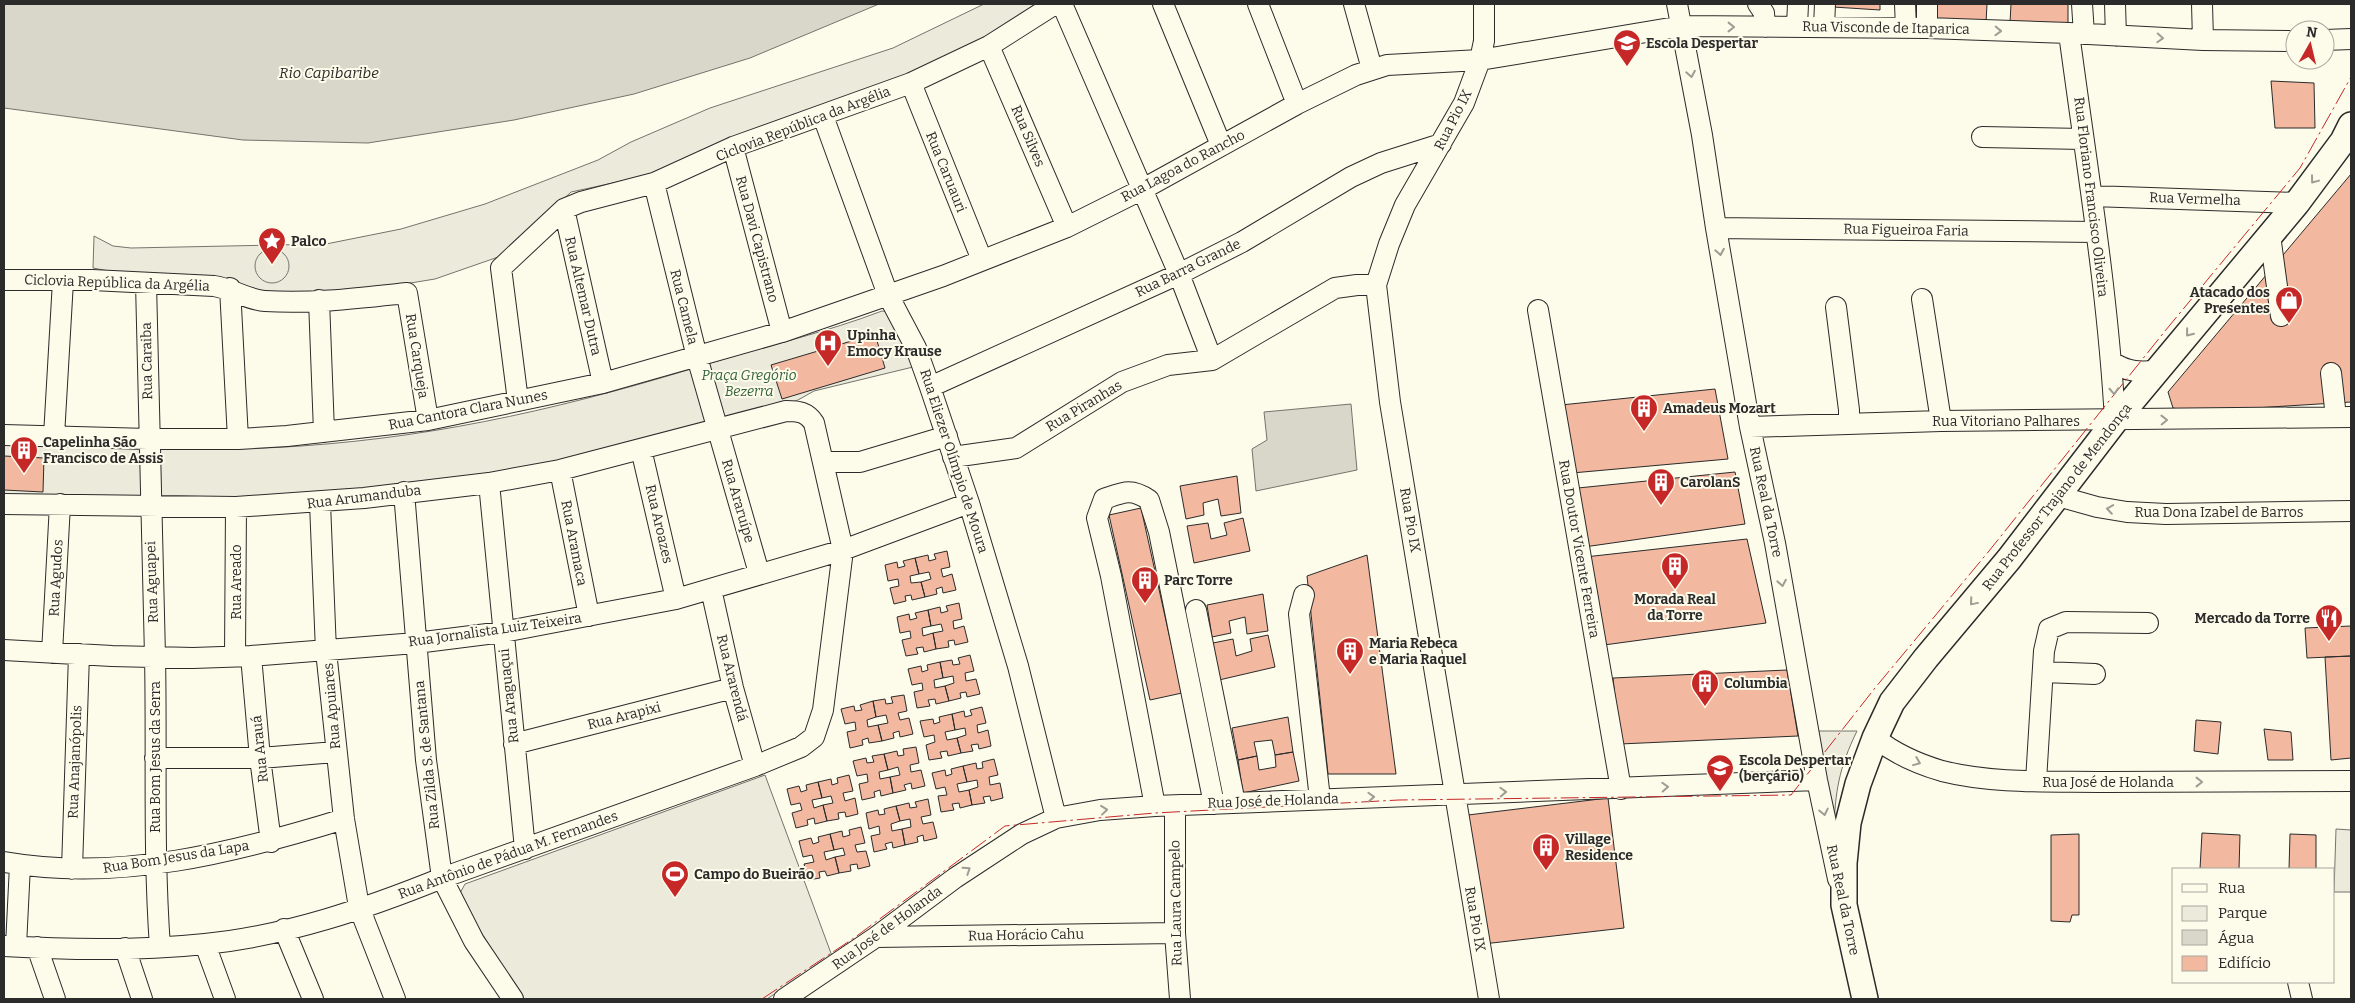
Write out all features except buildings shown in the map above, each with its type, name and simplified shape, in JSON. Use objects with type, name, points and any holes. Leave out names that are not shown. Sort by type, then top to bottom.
[{"type":"main road","name":"Rua Professor Trajano de Mendonça","points":[[1844,905],[1844,863],[1848,824],[1858,784],[1875,738],[1892,702],[2058,496],[2115,420],[2159,370],[2297,203],[2349,133]]},
{"type":"main road","name":"Rua Real da Torre","points":[[1844,905],[1865,999]]},
{"type":"street","name":"Ciclovia República da Argélia","points":[[518,401],[501,268],[564,209],[581,202],[654,183],[733,147],[911,84],[989,46],[1055,4]]},
{"type":"street","points":[[1062,4],[1179,274],[1212,360]]},
{"type":"street","points":[[1163,4],[1222,145]]},
{"type":"street","points":[[1258,4],[1297,104]]},
{"type":"street","points":[[1354,4],[1372,69]]},
{"type":"street","name":"Rua Pio IX","points":[[1484,4],[1484,41],[1480,60],[1464,103],[1405,205],[1389,244],[1376,285],[1390,402],[1489,999]]},
{"type":"street","name":"Rua Real da Torre","points":[[1677,4],[1702,135],[1750,427],[1775,543],[1817,780],[1844,905]]},
{"type":"street","points":[[1758,4],[1764,13],[1765,27]]},
{"type":"street","points":[[1797,26],[1798,4]]},
{"type":"street","points":[[1824,27],[1825,4]]},
{"type":"street","points":[[1905,4],[1906,28]]},
{"type":"street","points":[[1926,4],[1927,28]]},
{"type":"street","name":"Rua Floriano Francisco Oliveira","points":[[2082,4],[2076,33],[2083,139],[2092,196],[2112,362],[2115,420]]},
{"type":"street","points":[[2115,4],[2116,36]]},
{"type":"street","points":[[2202,4],[2203,40]]},
{"type":"street","name":"Rua Visconde de Itaparica","points":[[1480,60],[1682,26],[1927,28],[2203,40],[2285,41]]},
{"type":"street","points":[[2335,40],[2351,39]]},
{"type":"street","name":"Rua Silves","points":[[989,46],[1066,227]]},
{"type":"street","name":"Rua Lagoa do Rancho","points":[[888,295],[1066,227],[1143,189],[1297,104],[1372,69],[1421,62],[1480,60]]},
{"type":"street","name":"Rua Caruauri","points":[[911,84],[982,260]]},
{"type":"street","name":"Rua Eliezer Olímpio de Moura","points":[[823,116],[888,295],[916,348],[947,436],[1018,666],[1056,818]]},
{"type":"street","points":[[1982,137],[2083,139]]},
{"type":"street","name":"Rua Barra Grande","points":[[930,387],[1179,274],[1242,242],[1351,177],[1381,163],[1442,144]]},
{"type":"street","name":"Rua Davi Capistrano","points":[[733,147],[782,332]]},
{"type":"street","name":"Rua Camela","points":[[654,183],[697,357],[717,429]]},
{"type":"street","name":"Rua Vermelha","points":[[2092,196],[2297,203]]},
{"type":"street","name":"Rua Altemar Dutra","points":[[564,209],[603,383]]},
{"type":"street","name":"Rua Figueiroa Faria","points":[[1716,228],[2095,232]]},
{"type":"street","points":[[2270,235],[2281,316]]},
{"type":"street","name":"Ciclovia República da Argélia","points":[[4,280],[92,280],[230,288],[263,301],[319,300],[407,293]]},
{"type":"street","points":[[54,436],[63,281]]},
{"type":"street","name":"Rua Caraiba","points":[[146,283],[150,506]]},
{"type":"street","name":"Rua Piranhas","points":[[953,457],[1016,448],[1122,382],[1168,365],[1212,360],[1335,288],[1357,284],[1376,285]]},
{"type":"street","points":[[230,288],[238,439]]},
{"type":"street","name":"Rua Carqueja","points":[[407,293],[428,420]]},
{"type":"street","name":"Rua Cantora Clara Nunes","points":[[4,435],[148,439],[238,439],[324,432],[428,420],[603,383],[782,332],[888,295]]},
{"type":"street","points":[[319,300],[324,432]]},
{"type":"street","points":[[1922,300],[1941,421]]},
{"type":"street","points":[[1836,307],[1849,424]]},
{"type":"street","name":"Rua Doutor Vicente Ferreira","points":[[1538,310],[1621,788]]},
{"type":"street","points":[[2112,362],[2120,368],[2140,373],[2159,370]]},
{"type":"street","points":[[2330,373],[2344,417]]},
{"type":"street","name":"Rua Arumanduba","points":[[4,504],[236,507],[320,503],[488,483],[560,470],[786,412],[803,412],[810,416],[814,423],[823,462]]},
{"type":"street","name":"Rua Vitoriano Palhares","points":[[1750,427],[1941,421],[2344,417]]},
{"type":"street","name":"Rua Araruípe","points":[[717,429],[759,573]]},
{"type":"street","points":[[823,462],[860,462],[947,436]]},
{"type":"street","name":"Rua Aroazes","points":[[642,449],[676,599]]},
{"type":"street","name":"Rua Antônio de Pádua M. Fernandes","points":[[10,946],[160,947],[205,944],[284,929],[404,894],[442,878],[755,766],[801,747],[814,737],[819,728],[823,710],[843,550],[823,462]]},
{"type":"street","name":"Rua Aramaca","points":[[560,470],[589,616]]},
{"type":"street","name":"Rua Araguaçui","points":[[488,483],[526,849]]},
{"type":"street","name":"Rua Zilda S. de Santana","points":[[404,492],[426,760],[442,878],[474,941],[513,999]]},
{"type":"street","name":"Rua Laura Campelo","points":[[1180,999],[1165,806],[1097,518],[1104,499],[1124,492],[1137,492],[1150,500],[1159,532],[1214,804]]},
{"type":"street","name":"Rua Dona Izabel de Barros","points":[[2058,496],[2097,507],[2127,512],[2166,514],[2351,511]]},
{"type":"street","name":"Rua Apuiares","points":[[320,503],[326,651],[344,819],[359,908],[395,999]]},
{"type":"street","name":"Rua Jornalista Luiz Teixeira","points":[[4,650],[193,658],[326,651],[416,643],[503,632],[676,599],[759,573],[843,550],[969,503]]},
{"type":"street","name":"Rua Agudos","points":[[52,653],[60,504]]},
{"type":"street","name":"Rua Aguapei","points":[[150,506],[155,657]]},
{"type":"street","name":"Rua Areado","points":[[236,507],[243,656]]},
{"type":"street","name":"Rua Ararendá","points":[[711,588],[733,688],[755,766]]},
{"type":"street","points":[[1304,595],[1299,614],[1320,799]]},
{"type":"street","points":[[1196,610],[1235,803]]},
{"type":"street","points":[[2036,781],[2044,651],[2049,629],[2066,622],[2148,623]]},
{"type":"street","name":"Rua Anajanópolis","points":[[72,870],[79,654]]},
{"type":"street","name":"Rua Arauá","points":[[243,656],[260,758],[271,842]]},
{"type":"street","name":"Rua Bom Jesus da Serra","points":[[155,657],[155,863],[160,947]]},
{"type":"street","points":[[2043,672],[2095,674]]},
{"type":"street","name":"Rua Arapixi","points":[[514,744],[733,688]]},
{"type":"street","name":"Rua José de Holanda","points":[[1875,738],[1894,752],[1942,771],[1974,776],[2036,781],[2351,781]]},
{"type":"street","points":[[155,758],[260,758],[336,752]]},
{"type":"street","name":"Rua José de Holanda","points":[[784,999],[1022,834],[1056,818],[1100,810],[1165,806],[1817,780]]},
{"type":"street","name":"Rua Bom Jesus da Lapa","points":[[12,863],[72,870],[105,869],[155,863],[271,842],[344,819]]},
{"type":"street","points":[[10,946],[12,863]]},
{"type":"street","points":[[284,929],[313,999]]},
{"type":"street","name":"Rua Horácio Cahu","points":[[876,937],[1175,933]]},
{"type":"street","points":[[205,944],[225,999]]},
{"type":"street","points":[[37,947],[56,999]]},
{"type":"street","points":[[125,948],[142,999]]},
{"type":"street","points":[[2298,983],[2302,999]]},
{"type":"green space","points":[[984,4],[1042,4],[972,50],[650,175],[571,192],[504,255],[435,279],[319,298],[140,277],[93,268],[94,236],[113,246],[131,248],[326,244],[401,229],[485,204],[598,160],[631,142],[710,108],[893,48]]},
{"type":"green space","name":"Praça Gregório Bezerra","points":[[882,311],[890,312],[913,367],[814,391],[798,400],[765,410],[492,477],[296,500],[4,499],[4,442],[227,449],[301,446],[407,435],[510,416],[611,392],[819,332]]},
{"type":"green space","points":[[1814,731],[1857,731],[1839,780],[1835,804],[1834,832]]},
{"type":"green space","name":"Campo do Bueirão","points":[[765,775],[832,956],[767,999],[521,999],[459,895],[465,884]]},
{"type":"shaded area","name":"Palco","points":[[272,249],[284,254],[289,266],[284,278],[272,283],[260,278],[255,266],[260,254]]},
{"type":"shaded area","points":[[2336,829],[2351,830],[2351,892],[2335,892]]},
{"type":"water","name":"Rio Capibaribe","points":[[4,4],[879,4],[750,58],[634,94],[514,120],[368,143],[243,140],[4,108]]},
{"type":"water","points":[[1351,404],[1357,470],[1256,491],[1252,449],[1267,440],[1264,412]]},
{"type":"power","points":[[762,999],[854,938],[1005,826],[1155,813],[1399,800],[1791,795],[1875,688],[1989,551],[2165,331],[2300,168],[2351,77]]},
{"type":"place","name":"Escola Despertar","points":[[1627,67]]},
{"type":"place","name":"Palco","points":[[272,265]]},
{"type":"place","name":"Atacado dos Presentes","points":[[2289,324]]},
{"type":"place","name":"Upinha Emocy Krause","points":[[828,367]]},
{"type":"place","name":"Amadeus Mozart","points":[[1644,432]]},
{"type":"place","name":"Capelinha São Francisco de Assis","points":[[24,474]]},
{"type":"place","name":"CarolanS","points":[[1661,506]]},
{"type":"place","name":"Morada Real da Torre","points":[[1675,590]]},
{"type":"place","name":"Parc Torre","points":[[1145,604]]},
{"type":"place","name":"Mercado da Torre","points":[[2329,642]]},
{"type":"place","name":"Maria Rebeca e Maria Raquel","points":[[1350,675]]},
{"type":"place","name":"Columbia","points":[[1705,707]]},
{"type":"place","name":"Escola Despertar (berçário)","points":[[1720,792]]},
{"type":"place","name":"Village Residence","points":[[1546,871]]},
{"type":"place","name":"Campo do Bueirão","points":[[675,898]]}]
